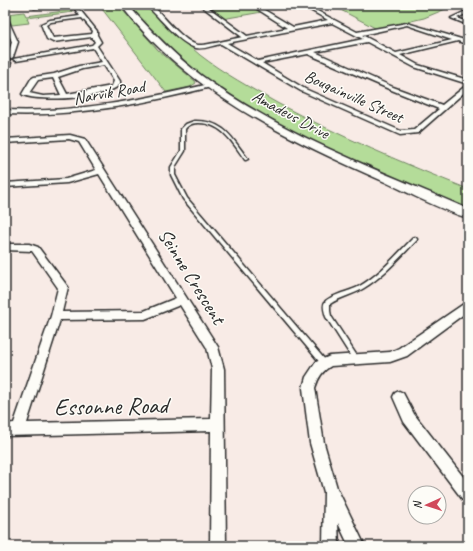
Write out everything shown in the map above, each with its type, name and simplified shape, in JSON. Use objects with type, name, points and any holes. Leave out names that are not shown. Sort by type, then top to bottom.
[{"type":"street","points":[[33,5],[34,7],[40,8],[64,5]]},
{"type":"street","points":[[9,60],[94,46],[98,42],[94,35],[95,31],[88,20],[82,17],[74,5]]},
{"type":"street","name":"Amadeus Drive","points":[[124,5],[163,47],[209,86],[294,135],[356,165],[468,214]]},
{"type":"street","points":[[156,5],[152,8],[192,45],[202,46],[333,21]]},
{"type":"street","points":[[202,5],[246,38]]},
{"type":"street","points":[[254,5],[292,29]]},
{"type":"street","points":[[303,5],[418,67],[468,82]]},
{"type":"street","points":[[468,11],[453,18],[468,24]]},
{"type":"street","points":[[82,17],[50,21],[43,25],[50,39],[53,40],[94,35]]},
{"type":"street","points":[[5,18],[15,42],[5,71]]},
{"type":"street","points":[[357,34],[405,24],[468,43]]},
{"type":"street","points":[[256,63],[367,40]]},
{"type":"street","points":[[395,55],[458,40]]},
{"type":"street","name":"Bougainville Street","points":[[223,43],[303,90],[400,133],[416,132],[468,86]]},
{"type":"street","points":[[94,46],[117,81],[116,86],[102,90],[65,96],[36,97],[25,94],[34,79],[55,76],[84,67],[104,63]]},
{"type":"street","points":[[309,52],[377,82],[443,108]]},
{"type":"street","points":[[55,76],[65,96]]},
{"type":"street","name":"Narvik Road","points":[[5,111],[42,114],[82,112],[209,86]]},
{"type":"street","name":"Seinne Crescent","points":[[5,141],[76,138],[84,143],[212,347],[216,357],[218,369],[216,526],[218,546]]},
{"type":"street","points":[[6,187],[67,181],[101,171]]},
{"type":"street","points":[[5,247],[33,248],[60,281],[63,289],[56,316],[18,430]]},
{"type":"street","points":[[56,316],[145,315],[182,300]]},
{"type":"street","points":[[356,546],[330,490],[317,443],[309,388],[312,377],[316,370],[324,363],[336,360],[390,357],[403,352],[468,305]]},
{"type":"street","points":[[399,397],[409,418],[468,495]]},
{"type":"street","name":"Essonne Road","points":[[5,430],[217,425]]},
{"type":"street","points":[[330,490],[331,546]]},
{"type":"street","name":"Seinne Crescent","points":[[213,546],[216,526]]},
{"type":"lane","points":[[246,159],[219,126],[206,122],[194,122],[183,129],[183,151],[173,167],[173,175],[185,199],[324,363]]},
{"type":"lane","points":[[356,359],[329,317],[327,303],[332,299],[364,286],[388,266],[415,239]]},
{"type":"green space","points":[[99,5],[118,5],[158,50],[196,83],[190,87],[166,92]]},
{"type":"green space","points":[[128,5],[146,5],[209,62],[277,103],[371,149],[468,189],[468,209],[313,142],[276,123],[239,101],[204,78],[172,51],[155,35]]},
{"type":"green space","points":[[250,5],[262,12],[222,19],[205,6]]},
{"type":"green space","points":[[331,5],[455,5],[424,18],[377,29]]},
{"type":"green space","points":[[72,10],[73,12],[27,18],[29,23],[12,25],[7,14],[24,12],[26,16]]}]
